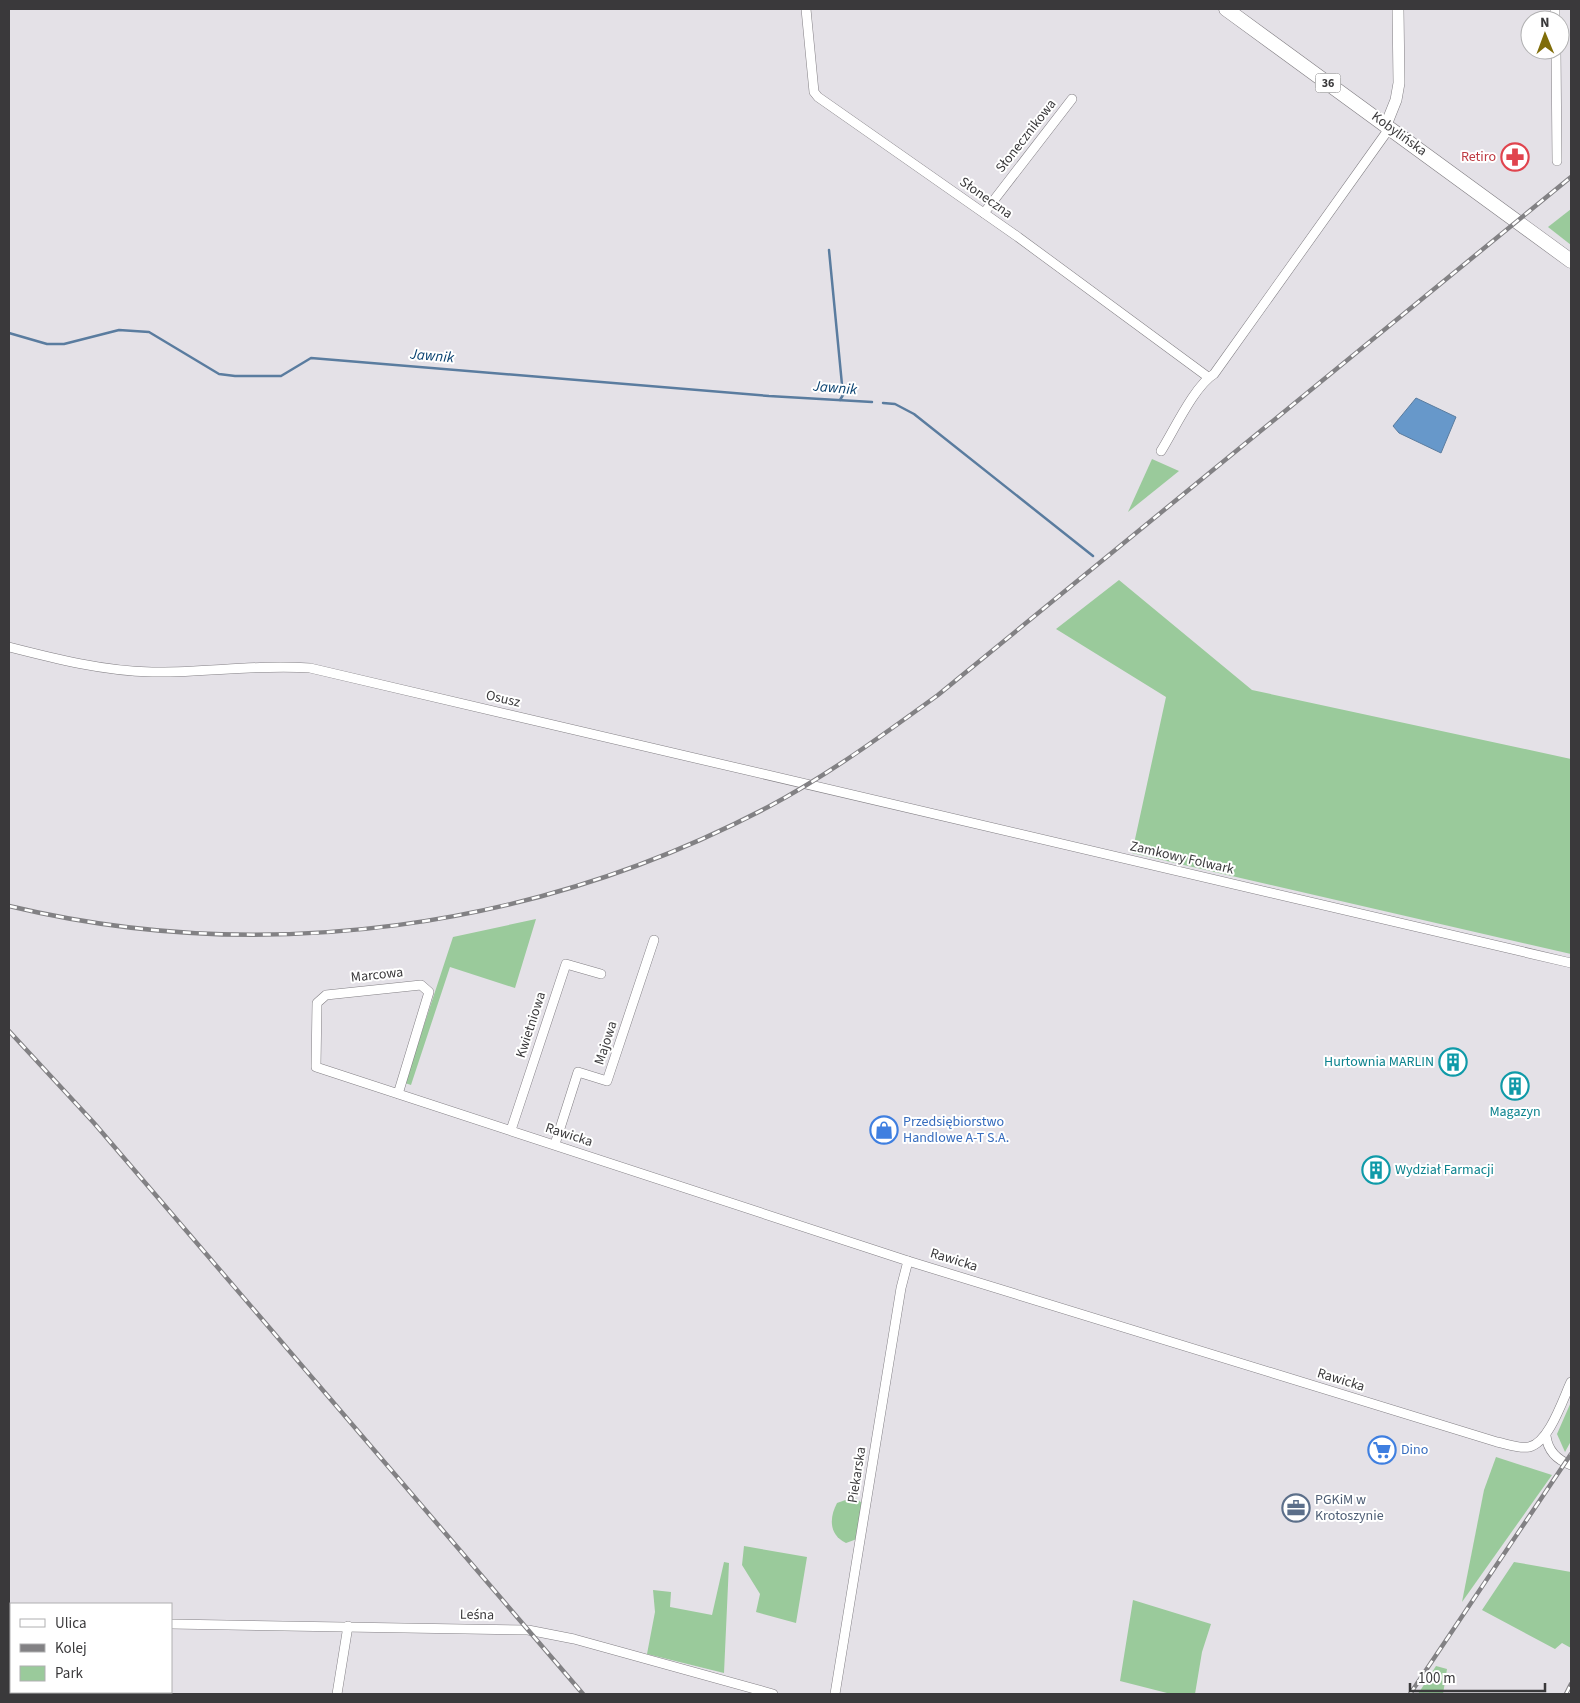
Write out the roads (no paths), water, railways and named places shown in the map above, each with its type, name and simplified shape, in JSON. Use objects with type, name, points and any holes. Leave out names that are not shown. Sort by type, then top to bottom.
[{"type":"main road","name":"Kobylińska","points":[[1226,9],[1571,260]]},
{"type":"street","name":"Słoneczna","points":[[806,9],[814,92],[818,97],[984,213],[1208,377]]},
{"type":"street","points":[[1161,452],[1208,377],[1214,374],[1386,133],[1386,125],[1396,100],[1399,83],[1398,9]]},
{"type":"street","points":[[1556,60],[1557,161]]},
{"type":"street","name":"Słonecznikowa","points":[[984,213],[1072,99]]},
{"type":"street","name":"Osusz","points":[[9,647],[77,664],[138,671],[212,670],[275,666],[316,670],[786,779]]},
{"type":"street","name":"Zamkowy Folwark","points":[[786,779],[1571,963]]},
{"type":"street","name":"Majowa","points":[[554,1144],[578,1072],[607,1081],[654,940]]},
{"type":"street","name":"Kwietniowa","points":[[511,1130],[566,964],[601,974]]},
{"type":"street","name":"Marcowa","points":[[316,1067],[317,1003],[326,995],[422,985],[429,992],[398,1094]]},
{"type":"street","name":"Rawicka","points":[[316,1067],[908,1261],[1497,1442],[1531,1447],[1546,1436]]},
{"type":"street","name":"Piekarska","points":[[835,1694],[900,1297],[908,1261]]},
{"type":"street","points":[[1571,1382],[1546,1436],[1547,1446],[1552,1454],[1571,1465]]},
{"type":"street","name":"Leśna","points":[[172,1624],[528,1630],[548,1633],[773,1694]]},
{"type":"street","points":[[337,1694],[348,1626]]},
{"type":"water","points":[[1416,398],[1456,417],[1441,453],[1399,433],[1393,426]]},
{"type":"waterway","points":[[829,250],[843,395],[840,400]]},
{"type":"waterway","name":"Jawnik","points":[[9,333],[47,344],[64,344],[119,330],[149,332],[219,374],[235,376],[281,376],[311,358],[769,396],[872,402]]},
{"type":"waterway","name":"Jawnik","points":[[883,403],[895,404],[914,414],[1093,556]]},
{"type":"railway","points":[[9,906],[105,924],[203,933],[300,934],[397,925],[493,908],[587,883],[679,849],[768,807],[812,782],[938,695],[1571,177]]},
{"type":"railway","points":[[9,1031],[94,1123],[583,1694]]},
{"type":"railway","points":[[1410,1694],[1571,1454]]},
{"type":"railway","points":[[1566,1694],[1571,1684]]},
{"type":"place","name":"Retiro","points":[[1515,157]]},
{"type":"place","name":"Hurtownia MARLIN","points":[[1453,1062]]},
{"type":"place","name":"Magazyn","points":[[1515,1086]]},
{"type":"place","name":"Przedsiębiorstwo Handlowe A-T S.A.","points":[[884,1130]]},
{"type":"place","name":"Wydział Farmacji","points":[[1376,1170]]},
{"type":"place","name":"Dino","points":[[1382,1450]]},
{"type":"place","name":"PGKiM w Krotoszynie","points":[[1296,1508]]}]
